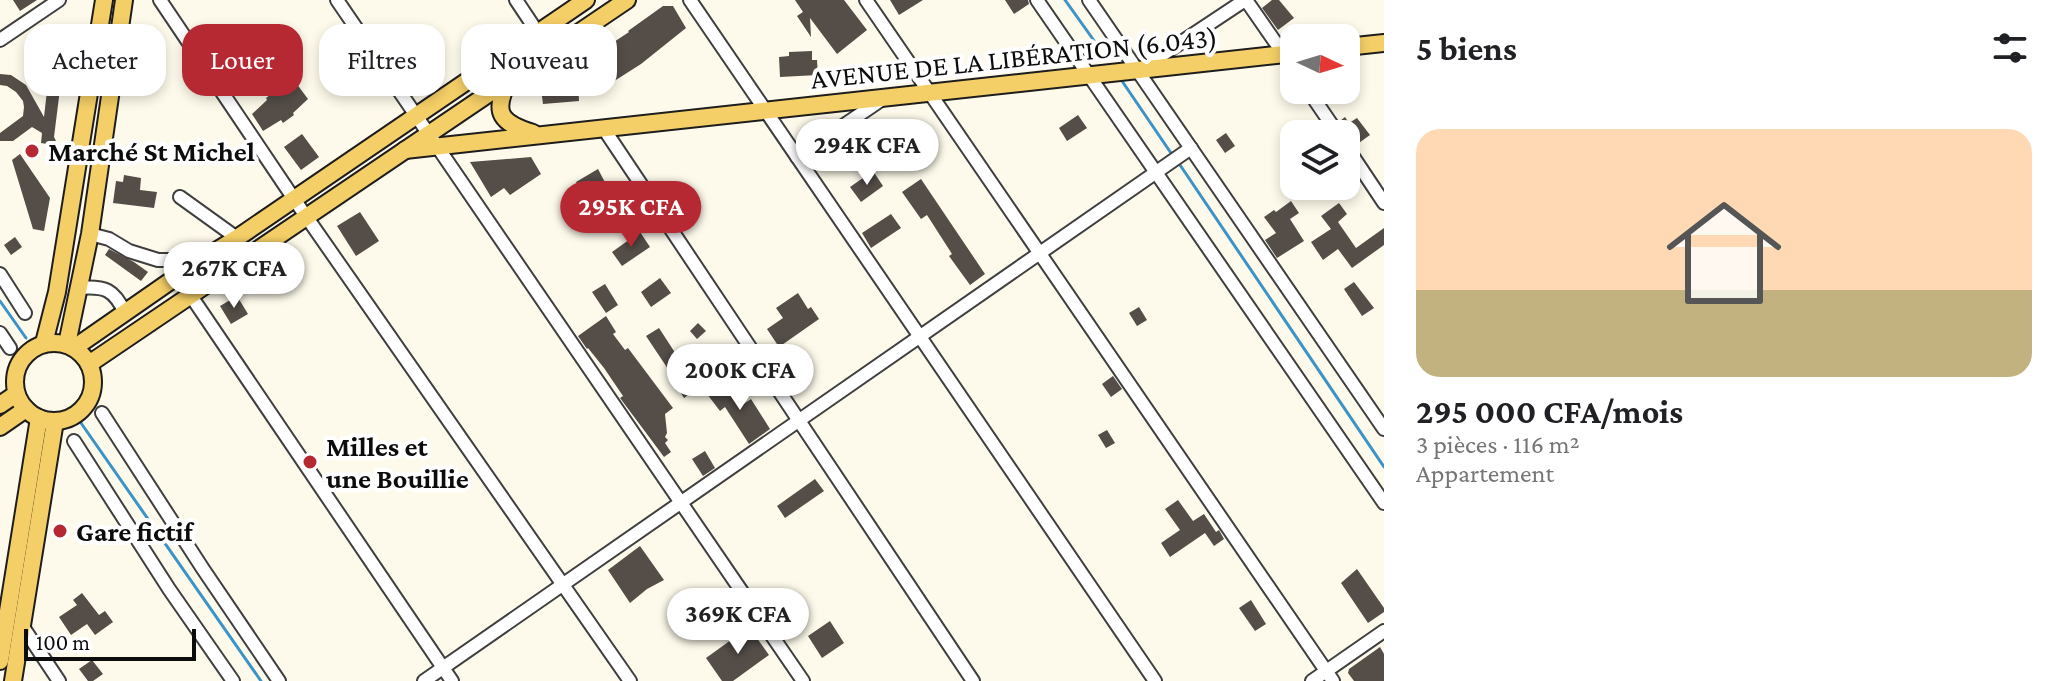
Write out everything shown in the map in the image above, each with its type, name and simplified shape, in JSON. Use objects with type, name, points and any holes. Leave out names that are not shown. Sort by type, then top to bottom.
[{"type":"main road","points":[[44,343],[57,292],[104,0]]},
{"type":"main road","points":[[71,346],[124,0]]},
{"type":"main road","points":[[551,24],[586,0]]},
{"type":"main road","points":[[591,24],[627,0]]},
{"type":"main road","points":[[1360,46],[1384,43]]},
{"type":"main road","name":"AVENUE DE LA LIBÉRATION (6.043)","points":[[307,217],[405,150],[434,140],[604,129],[1280,55]]},
{"type":"main road","points":[[71,346],[125,313],[461,85]]},
{"type":"main road","points":[[434,140],[488,96]]},
{"type":"main road","points":[[501,96],[499,109],[504,120],[515,127],[542,135]]},
{"type":"main road","points":[[89,364],[307,217]]},
{"type":"main road","points":[[0,427],[40,416],[72,417],[79,412],[93,386],[89,364],[71,346],[44,343],[29,351],[18,365],[14,381],[16,394],[40,416]]},
{"type":"main road","points":[[0,405],[16,394]]},
{"type":"main road","points":[[0,661],[4,599],[40,416]]},
{"type":"main road","points":[[13,681],[22,626],[40,416]]},
{"type":"street","points":[[2,34],[59,0]]},
{"type":"street","points":[[160,0],[294,199],[630,681]]},
{"type":"street","points":[[337,0],[803,681]]},
{"type":"street","points":[[516,0],[532,24]]},
{"type":"street","points":[[690,0],[1155,681]]},
{"type":"street","points":[[866,0],[1330,676]]},
{"type":"street","points":[[1037,0],[1384,503]]},
{"type":"street","points":[[1089,0],[1138,71],[1186,151],[1384,429]]},
{"type":"street","points":[[1138,71],[1246,0],[1280,43]]},
{"type":"street","points":[[797,157],[884,98]]},
{"type":"street","points":[[604,129],[973,681]]},
{"type":"street","points":[[424,681],[1186,151]]},
{"type":"street","points":[[1360,167],[1384,203]]},
{"type":"street","points":[[180,197],[237,238]]},
{"type":"street","points":[[90,234],[158,260],[195,264]]},
{"type":"street","points":[[0,274],[25,313]]},
{"type":"street","points":[[79,288],[108,290],[118,298],[125,313]]},
{"type":"street","points":[[191,296],[452,681]]},
{"type":"street","points":[[0,333],[10,348]]},
{"type":"street","points":[[102,413],[279,681]]},
{"type":"street","points":[[74,441],[169,589],[233,681]]},
{"type":"street","points":[[4,599],[59,681]]},
{"type":"street","points":[[1312,681],[1330,676],[1384,631]]},
{"type":"building","points":[[13,0],[37,0],[20,11]]},
{"type":"building","points":[[795,0],[844,0],[867,30],[837,54],[810,18],[811,37],[797,16],[803,12]]},
{"type":"building","points":[[890,0],[923,0],[899,15]]},
{"type":"building","points":[[1005,0],[1028,0],[1029,4],[1014,14]]},
{"type":"building","points":[[1272,0],[1279,0],[1294,18],[1280,24],[1278,30],[1262,8]]},
{"type":"building","points":[[663,6],[673,6],[686,28],[617,79],[617,40]]},
{"type":"building","points":[[812,51],[812,60],[817,60],[818,75],[780,77],[779,57],[789,56],[789,52]]},
{"type":"building","points":[[0,74],[11,75],[24,84],[24,96],[32,96],[44,117],[46,96],[59,96],[54,137],[58,145],[54,141],[53,145],[41,143],[42,133],[32,127],[13,141],[0,141],[0,133],[23,116],[24,107],[16,92],[0,85]]},
{"type":"building","points":[[303,92],[308,99],[283,123],[281,120],[263,131],[252,114],[266,98],[303,96]]},
{"type":"building","points":[[542,96],[579,96],[579,101],[543,104]]},
{"type":"building","points":[[1078,115],[1087,128],[1067,141],[1059,128]]},
{"type":"building","points":[[1360,122],[1370,135],[1360,142]]},
{"type":"building","points":[[1226,133],[1235,146],[1225,153],[1216,140]]},
{"type":"building","points":[[302,134],[319,157],[301,170],[284,147]]},
{"type":"building","points":[[20,154],[50,198],[44,231],[33,229],[12,160]]},
{"type":"building","points":[[531,157],[541,174],[510,195],[504,188],[491,197],[470,162]]},
{"type":"building","points":[[598,169],[609,190],[594,198],[605,214],[623,202],[629,211],[597,233],[585,216],[591,211],[576,182]]},
{"type":"building","points":[[873,171],[883,186],[861,202],[850,187]]},
{"type":"building","points":[[124,175],[141,178],[140,190],[157,192],[154,208],[113,203],[116,181],[123,182]]},
{"type":"building","points":[[921,179],[985,274],[970,285],[949,256],[952,254],[927,215],[921,219],[902,192]]},
{"type":"building","points":[[1291,201],[1299,213],[1290,219],[1304,241],[1277,258],[1265,240],[1276,233],[1264,217]]},
{"type":"building","points":[[1339,203],[1347,214],[1338,222],[1356,248],[1384,228],[1384,245],[1352,268],[1338,249],[1323,260],[1311,242],[1331,229],[1321,216]]},
{"type":"building","points":[[360,212],[379,241],[356,256],[337,226]]},
{"type":"building","points":[[891,214],[901,228],[871,248],[862,233]]},
{"type":"building","points":[[640,232],[650,247],[622,266],[612,252]]},
{"type":"building","points":[[15,237],[22,247],[11,255],[4,245]]},
{"type":"building","points":[[109,249],[148,272],[141,281],[105,255]]},
{"type":"building","points":[[660,278],[671,293],[651,307],[641,292]]},
{"type":"building","points":[[1354,282],[1374,308],[1362,316],[1344,289]]},
{"type":"building","points":[[605,284],[618,305],[606,313],[592,292]]},
{"type":"building","points":[[798,293],[819,319],[779,347],[767,329],[783,318],[776,308]]},
{"type":"building","points":[[237,296],[248,314],[231,324],[220,306]]},
{"type":"building","points":[[1139,307],[1147,320],[1137,326],[1129,313]]},
{"type":"building","points":[[606,316],[616,332],[613,334],[625,350],[628,348],[673,408],[665,414],[665,437],[668,440],[665,443],[671,452],[664,457],[620,398],[623,396],[604,368],[578,336]]},
{"type":"building","points":[[698,323],[706,331],[697,339],[690,331]]},
{"type":"building","points":[[659,328],[698,388],[684,398],[646,336]]},
{"type":"building","points":[[1113,376],[1122,389],[1111,397],[1102,384]]},
{"type":"building","points":[[724,381],[742,405],[751,399],[770,429],[749,444],[725,407],[720,411],[707,394]]},
{"type":"building","points":[[1107,430],[1115,443],[1106,448],[1098,435]]},
{"type":"building","points":[[705,451],[715,468],[703,476],[692,459]]},
{"type":"building","points":[[815,479],[824,491],[785,518],[777,506]]},
{"type":"building","points":[[1178,500],[1193,521],[1204,514],[1224,539],[1214,546],[1205,533],[1170,557],[1161,543],[1180,530],[1165,509]]},
{"type":"building","points":[[640,546],[664,580],[630,603],[608,570]]},
{"type":"building","points":[[1357,569],[1384,608],[1384,612],[1368,623],[1341,583]]},
{"type":"building","points":[[82,593],[99,615],[105,611],[113,622],[95,635],[87,624],[71,635],[59,617],[77,605],[73,600]]},
{"type":"building","points":[[1251,600],[1266,624],[1255,631],[1239,608]]},
{"type":"building","points":[[830,621],[844,643],[822,658],[808,636]]},
{"type":"building","points":[[749,627],[769,655],[733,681],[722,681],[706,658]]},
{"type":"building","points":[[1380,647],[1384,654],[1384,681],[1354,681],[1348,673],[1349,669]]},
{"type":"building","points":[[92,660],[103,674],[88,681],[79,669]]},
{"type":"waterway","points":[[1065,0],[1100,49]]},
{"type":"waterway","points":[[1122,81],[1173,156]]},
{"type":"waterway","points":[[1178,162],[1384,467]]},
{"type":"waterway","points":[[0,301],[26,338]]},
{"type":"waterway","points":[[81,423],[261,681]]},
{"type":"place","name":"Marché St Michel","points":[[32,151]]},
{"type":"place","name":"Milles et une Bouillie","points":[[310,462]]},
{"type":"place","name":"Gare fictif","points":[[60,531]]}]
